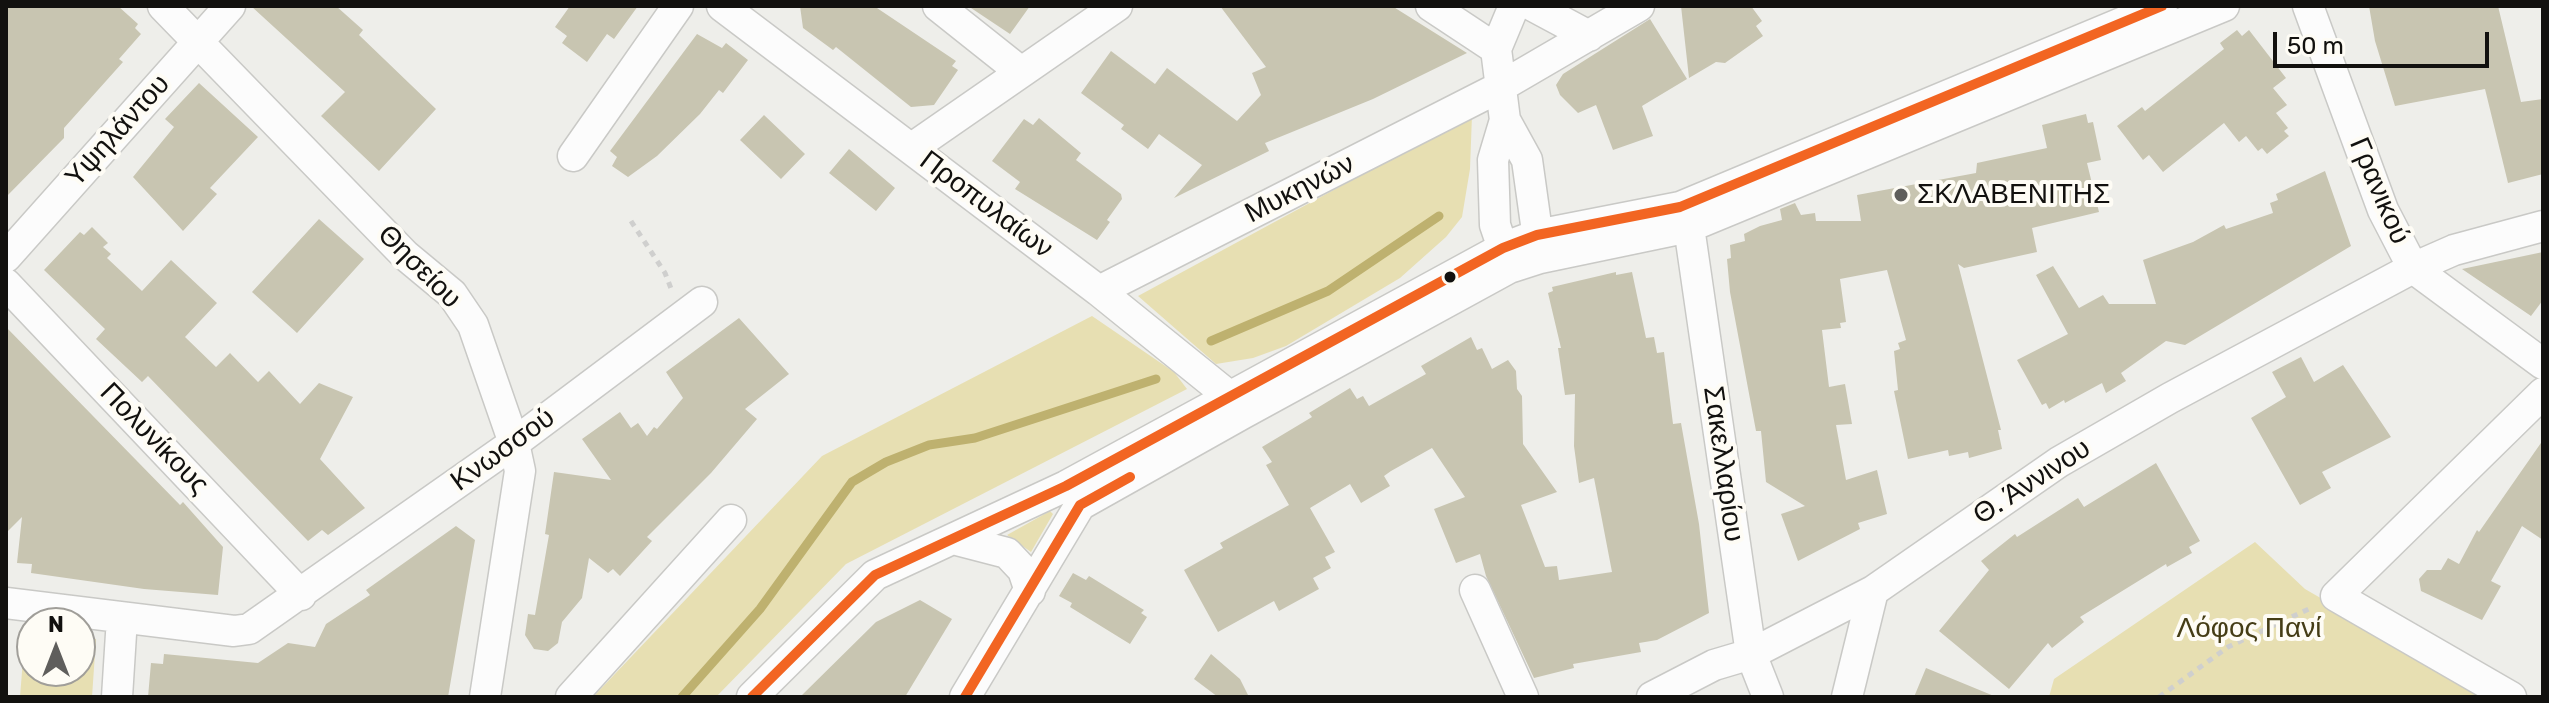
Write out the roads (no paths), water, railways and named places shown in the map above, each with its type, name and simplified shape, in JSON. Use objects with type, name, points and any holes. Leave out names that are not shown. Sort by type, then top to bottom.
[{"type":"street","name":"Θησείου","points":[[163,6],[405,255],[452,294],[473,325],[514,443],[520,471],[485,697]]},
{"type":"street","name":"Υψηλάντου","points":[[6,257],[230,6]]},
{"type":"street","points":[[573,156],[678,6]]},
{"type":"street","name":"Προπυλαίων","points":[[722,6],[1108,298],[1235,405]]},
{"type":"street","points":[[938,6],[1021,72]]},
{"type":"street","points":[[912,148],[1117,6]]},
{"type":"street","points":[[1431,6],[1496,49]]},
{"type":"street","points":[[1514,6],[1496,49],[1505,120],[1527,160],[1539,247]]},
{"type":"street","points":[[1533,6],[1589,36]]},
{"type":"street","name":"Μυκηνών","points":[[1108,298],[1500,87],[1639,6]]},
{"type":"street","points":[[752,697],[849,597],[875,575],[1235,405],[1506,258],[1680,207],[2098,19],[2162,6]]},
{"type":"street","points":[[1539,247],[1689,227],[2224,6]]},
{"type":"street","name":"Γρανικού","points":[[2308,6],[2383,210],[2413,268],[2543,364]]},
{"type":"street","points":[[1505,120],[1493,160],[1495,225],[1506,258]]},
{"type":"street","name":"Θ. Άννινου","points":[[1652,697],[1714,665],[1751,654],[1873,591],[2059,462],[2170,398],[2413,268],[2454,250],[2543,226]]},
{"type":"street","name":"Σακελλαρίου","points":[[1689,227],[1751,654],[1768,697]]},
{"type":"street","name":"Πολυνίκους","points":[[6,284],[301,595]]},
{"type":"street","name":"Κνωσσού","points":[[6,603],[234,631],[249,629],[514,443],[691,310]]},
{"type":"street","points":[[2511,697],[2336,596],[2543,393]]},
{"type":"street","points":[[965,697],[1080,505],[1235,405]]},
{"type":"street","points":[[571,697],[731,520]]},
{"type":"street","points":[[953,539],[1007,553],[1023,570],[1030,591]]},
{"type":"street","points":[[1475,590],[1523,697]]},
{"type":"street","points":[[1847,697],[1873,591]]},
{"type":"street","points":[[117,697],[122,618]]},
{"type":"waterway","points":[[1211,341],[1328,291],[1439,216]]},
{"type":"waterway","points":[[682,697],[760,609],[852,482],[886,462],[929,445],[975,438],[1156,379]]},
{"type":"place","name":"ΣΚΛΑΒΕΝΙΤΗΣ","points":[[1901,195]]},
{"type":"park label","name":"Λόφος Πανί","points":[[2249,629]]}]
